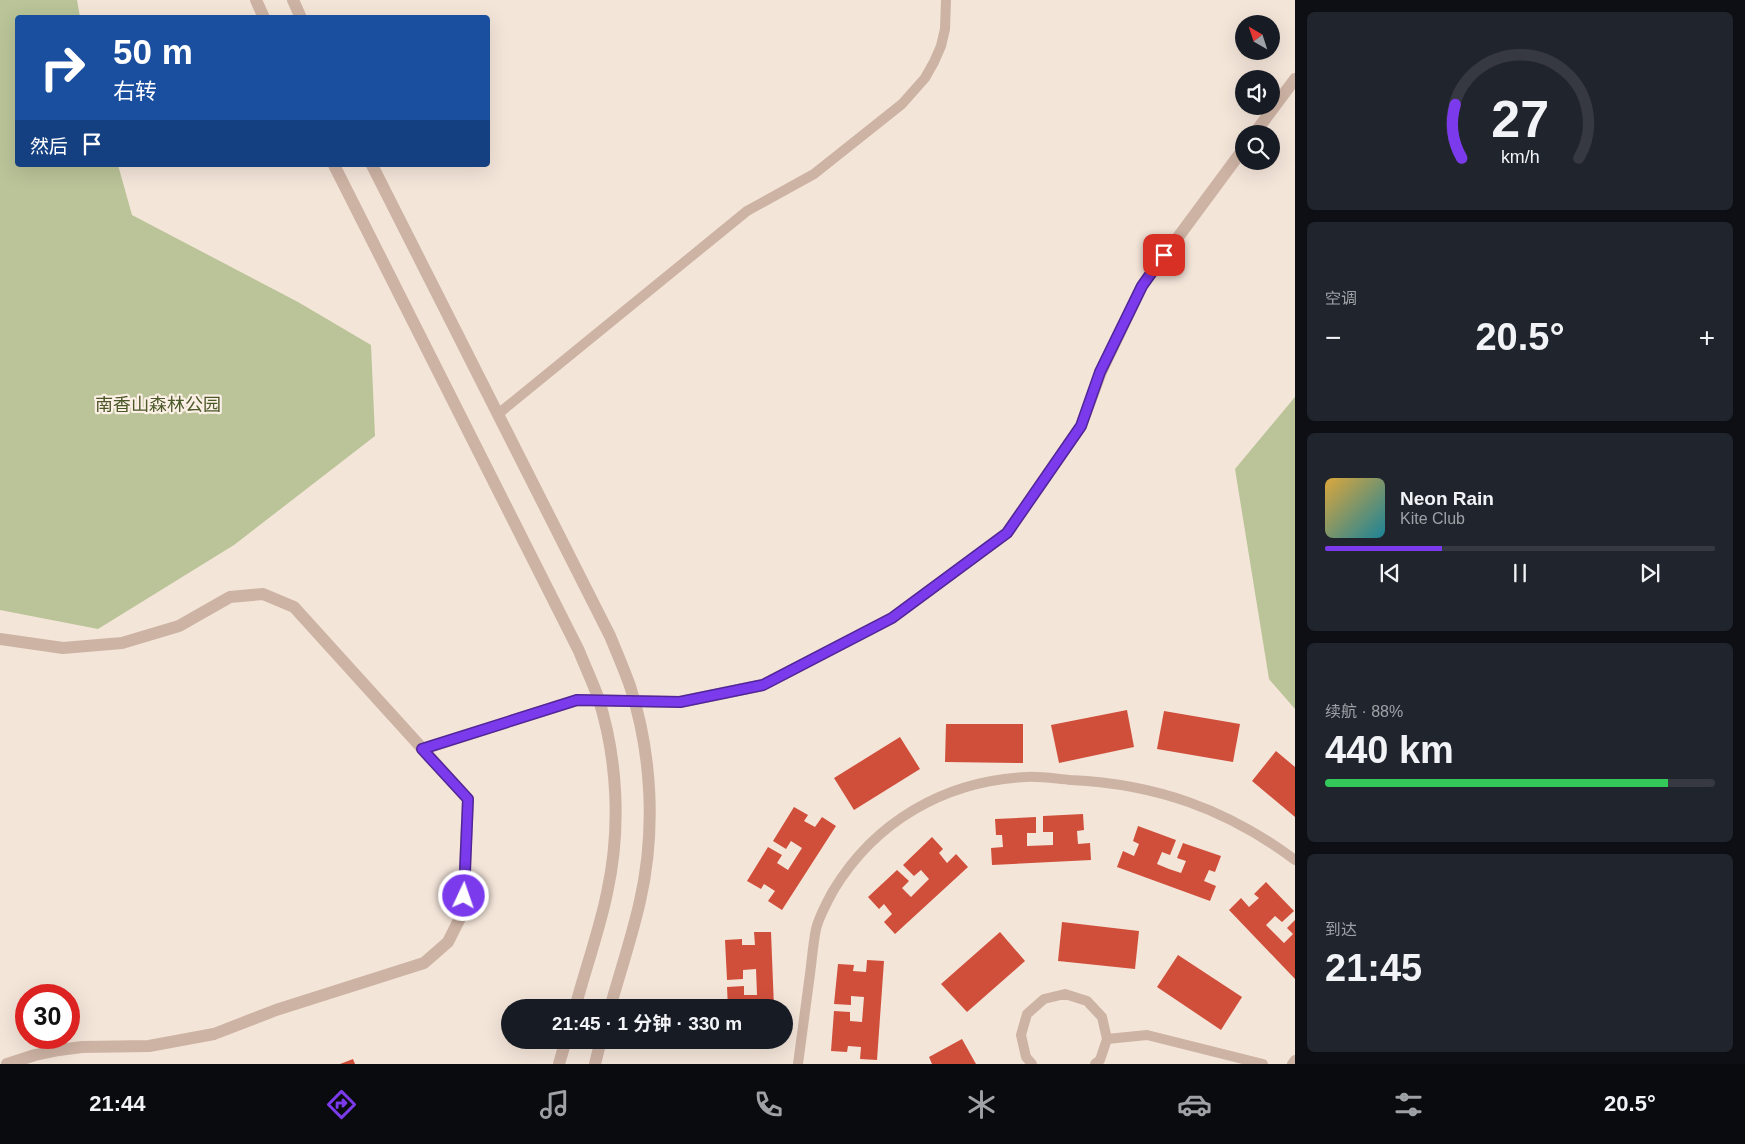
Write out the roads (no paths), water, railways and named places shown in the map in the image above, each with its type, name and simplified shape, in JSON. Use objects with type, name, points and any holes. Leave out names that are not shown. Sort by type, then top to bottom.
[{"type":"street","points":[[256,0],[263,15]]},
{"type":"street","points":[[293,0],[300,15]]},
{"type":"street","points":[[1261,125],[1295,79]]},
{"type":"street","points":[[422,749],[577,700],[680,702],[763,685],[892,618],[1007,533],[1081,426],[1100,372],[1142,286],[1235,160]]},
{"type":"street","points":[[335,167],[579,651],[598,697],[610,745],[615,794],[614,844],[607,893],[578,999]]},
{"type":"street","points":[[373,167],[610,636],[630,686],[644,739],[650,792],[649,847],[640,900],[612,999]]},
{"type":"street","points":[[0,639],[64,648],[122,643],[179,626],[230,597],[262,594],[294,607],[468,799],[463,912],[448,942],[424,963],[276,1010],[214,1034],[149,1046],[82,1047],[58,1050],[7,1064]]},
{"type":"street","points":[[559,1064],[563,1049]]},
{"type":"street","points":[[595,1064],[599,1049]]},
{"type":"lane","points":[[498,414],[747,211],[814,174],[902,104],[926,78],[941,46],[945,29],[946,0]]},
{"type":"lane","points":[[798,1064],[816,928],[833,892],[855,860],[883,832],[915,809],[950,792],[988,781],[1028,777],[1099,781],[1130,785],[1192,802],[1221,814],[1250,829],[1295,860]]},
{"type":"lane","points":[[1032,1064],[1026,1057],[1021,1035],[1027,1014],[1044,999],[1066,994],[1087,1001],[1102,1017],[1107,1039],[1100,1060],[1095,1064]]},
{"type":"lane","points":[[1107,1039],[1147,1035],[1263,1064]]},
{"type":"lane","points":[[1292,1064],[1295,1060]]},
{"type":"park label","name":"南香山森林公园","points":[[158,405]]}]
